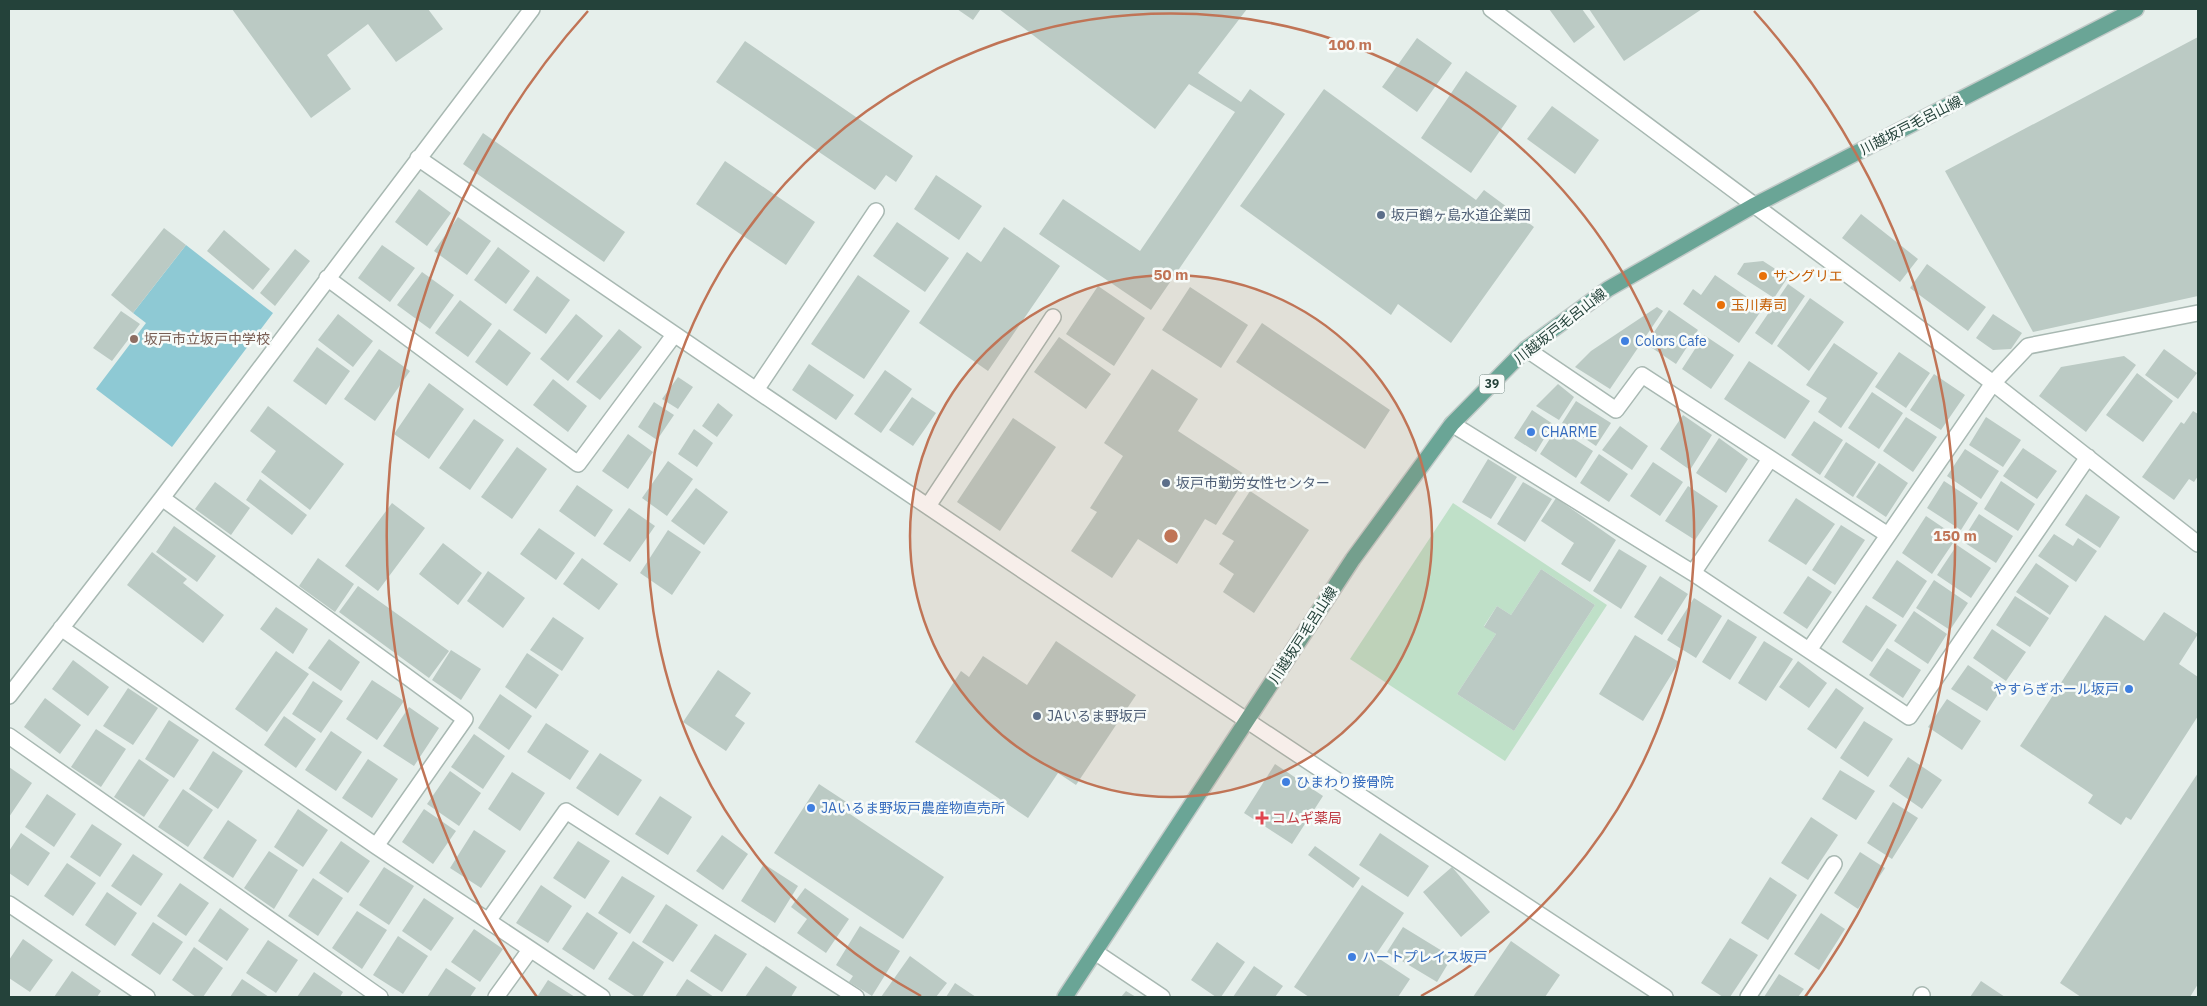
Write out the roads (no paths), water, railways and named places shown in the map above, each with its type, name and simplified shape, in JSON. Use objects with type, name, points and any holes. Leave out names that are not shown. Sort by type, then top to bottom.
[{"type":"main road","name":"川越坂戸毛呂山線","points":[[1065,997],[1353,559],[1452,424],[1526,349],[1608,289],[1754,206],[2136,9]]},
{"type":"street","points":[[9,696],[162,498],[326,278],[532,9]]},
{"type":"street","points":[[1491,9],[1993,383],[2198,544]]},
{"type":"street","points":[[418,158],[674,335],[1246,722],[1665,997]]},
{"type":"street","points":[[756,390],[876,211]]},
{"type":"street","points":[[326,278],[578,464],[674,335]]},
{"type":"street","points":[[1809,650],[1993,383],[2028,346],[2198,313]]},
{"type":"street","points":[[928,506],[1053,317]]},
{"type":"street","points":[[1526,349],[1616,410],[1642,375],[1888,534]]},
{"type":"street","points":[[1452,424],[1693,573],[1909,717],[2088,457]]},
{"type":"street","points":[[1693,573],[1770,459]]},
{"type":"street","points":[[162,498],[465,719],[376,846]]},
{"type":"street","points":[[61,628],[376,846],[602,997]]},
{"type":"street","points":[[9,736],[380,997]]},
{"type":"street","points":[[488,921],[566,811],[856,997]]},
{"type":"street","points":[[1748,997],[1834,864]]},
{"type":"street","points":[[9,904],[147,997]]},
{"type":"street","points":[[496,997],[530,950]]},
{"type":"street","points":[[1095,952],[1162,997]]},
{"type":"water","points":[[186,245],[273,313],[172,447],[96,389],[146,323],[133,313]]},
{"type":"place","name":"坂戸鶴ヶ島水道企業団","points":[[1381,215]]},
{"type":"place","name":"サングリエ","points":[[1763,276]]},
{"type":"place","name":"玉川寿司","points":[[1721,305]]},
{"type":"place","name":"坂戸市立坂戸中学校","points":[[134,339]]},
{"type":"place","name":"Colors Cafe","points":[[1625,341]]},
{"type":"place","name":"CHARME","points":[[1531,432]]},
{"type":"place","name":"坂戸市勤労女性センター","points":[[1166,483]]},
{"type":"place","name":"やすらぎホール坂戸","points":[[2129,689]]},
{"type":"place","name":"JAいるま野坂戸","points":[[1037,716]]},
{"type":"place","name":"ひまわり接骨院","points":[[1286,782]]},
{"type":"place","name":"JAいるま野坂戸農産物直売所","points":[[811,808]]},
{"type":"place","name":"コムギ薬局","points":[[1262,818]]},
{"type":"place","name":"ハートプレイス坂戸","points":[[1352,957]]}]
